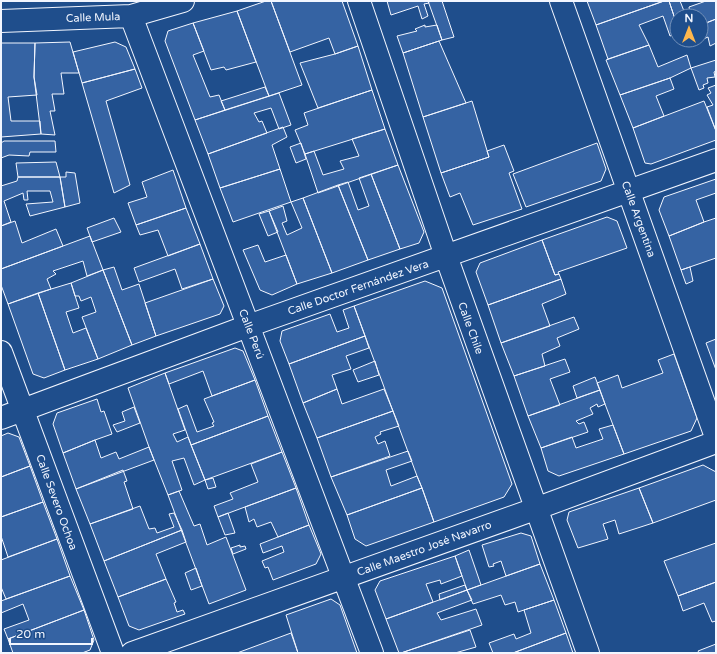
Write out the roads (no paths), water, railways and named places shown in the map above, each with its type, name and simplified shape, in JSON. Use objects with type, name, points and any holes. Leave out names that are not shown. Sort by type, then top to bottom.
[{"type":"street","name":"Calle Mula","points":[[1,21],[131,16],[183,1]]},
{"type":"street","name":"Calle Chile","points":[[358,1],[446,256],[588,653]]},
{"type":"street","name":"Calle Argentina","points":[[561,1],[716,437]]},
{"type":"street","name":"Calle Perú","points":[[131,16],[372,653]]},
{"type":"street","name":"Calle Doctor Fernández Vera","points":[[1,418],[248,326],[716,160]]},
{"type":"street","name":"Calle Severo Ochoa","points":[[1,352],[113,653]]},
{"type":"street","name":"Calle Maestro José Navarro","points":[[132,653],[716,442]]}]
